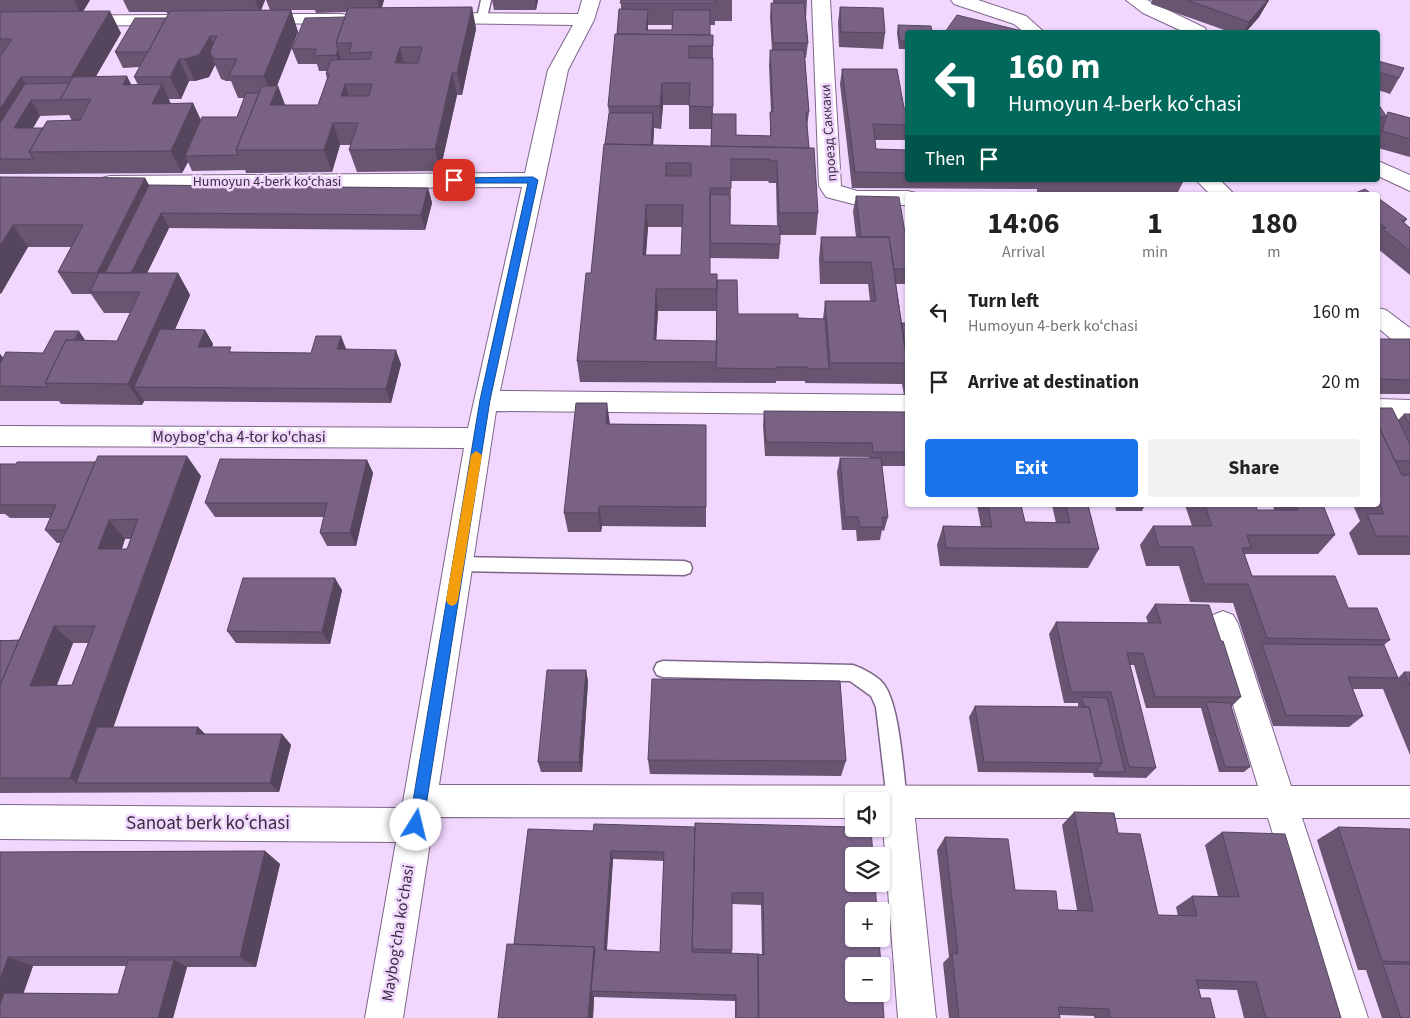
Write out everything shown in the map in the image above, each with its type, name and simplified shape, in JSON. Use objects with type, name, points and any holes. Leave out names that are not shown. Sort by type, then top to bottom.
[{"type":"street","name":"проезд Саккаки","points":[[821,0],[830,186],[834,192],[850,197],[905,198]]},
{"type":"street","points":[[960,0],[1020,20],[1032,30]]},
{"type":"street","points":[[1136,0],[1149,9],[1194,30]]},
{"type":"street","points":[[423,18],[484,9],[588,10]]},
{"type":"street","name":"Maybogʻcha koʻchasi","points":[[384,1018],[485,400],[558,70],[588,10]]},
{"type":"street","points":[[236,19],[354,19]]},
{"type":"street","points":[[0,21],[187,20]]},
{"type":"street","points":[[1380,169],[1410,184]]},
{"type":"street","name":"Humoyun 4-berk koʻchasi","points":[[89,184],[533,180]]},
{"type":"street","points":[[1209,182],[1221,192]]},
{"type":"street","points":[[1380,318],[1410,342]]},
{"type":"street","points":[[485,400],[905,405]]},
{"type":"street","points":[[1380,409],[1410,410]]},
{"type":"street","name":"Moybog'cha 4-tor ko'chasi","points":[[0,436],[479,438]]},
{"type":"street","points":[[1224,624],[1350,1018]]},
{"type":"street","points":[[897,800],[917,1018]]},
{"type":"street","name":"Sanoat berk koʻchasi","points":[[0,822],[897,800],[1281,803],[1410,802]]},
{"type":"lane","points":[[458,564],[684,568]]},
{"type":"lane","points":[[663,669],[853,673],[878,690],[885,707],[897,800]]},
{"type":"building","points":[[621,0],[715,0],[715,3],[620,3]]},
{"type":"building","points":[[1187,0],[1268,0],[1249,22]]},
{"type":"building","points":[[771,3],[804,3],[808,43],[773,43]]},
{"type":"building","points":[[472,7],[457,73],[452,73],[435,149],[349,150],[358,123],[333,123],[324,150],[236,150],[262,86],[278,86],[270,105],[318,105],[329,74],[326,74],[331,60],[370,59],[372,52],[349,53],[352,43],[336,43],[348,8]],"holes":[[[400,47],[422,47],[418,63],[395,63]],[[345,84],[372,84],[369,96],[341,96]]]},
{"type":"building","points":[[840,7],[883,8],[885,33],[841,32]]},
{"type":"building","points":[[619,9],[648,10],[646,30],[672,30],[673,10],[710,10],[710,35],[617,34]]},
{"type":"building","points":[[291,10],[264,76],[229,76],[237,59],[217,59],[212,57],[210,51],[217,36],[210,36],[199,55],[179,59],[170,77],[134,77],[170,11]]},
{"type":"building","points":[[110,11],[71,77],[21,77],[0,109],[0,57],[12,39],[0,39],[0,12]]},
{"type":"building","points":[[957,15],[1018,30],[946,30]]},
{"type":"building","points":[[345,17],[336,43],[338,50],[336,55],[314,56],[316,49],[292,49],[305,18]]},
{"type":"building","points":[[135,18],[166,18],[148,52],[115,52]]},
{"type":"building","points":[[898,25],[931,26],[932,30],[905,30],[905,41],[900,41]]},
{"type":"building","points":[[615,34],[713,35],[713,46],[689,46],[689,58],[713,58],[713,107],[689,106],[690,83],[662,83],[660,106],[608,106]]},
{"type":"building","points":[[770,50],[804,50],[809,112],[806,112],[809,148],[711,146],[712,114],[736,114],[736,135],[771,136],[770,112],[773,112]]},
{"type":"building","points":[[1380,62],[1404,68],[1399,78],[1380,73]]},
{"type":"building","points":[[842,69],[897,69],[905,108],[905,125],[873,124],[876,149],[905,150],[905,173],[855,172]]},
{"type":"building","points":[[127,76],[123,85],[162,84],[152,104],[193,103],[171,151],[29,152],[47,121],[80,120],[91,99],[60,100],[73,77]]},
{"type":"building","points":[[69,83],[60,100],[31,100],[14,128],[43,128],[29,152],[33,159],[0,159],[0,123],[25,84]]},
{"type":"building","points":[[246,93],[259,93],[236,150],[238,155],[185,156],[202,117],[237,117]]},
{"type":"building","points":[[1380,107],[1387,117],[1380,117]]},
{"type":"building","points":[[1388,112],[1410,118],[1410,139],[1382,131]]},
{"type":"building","points":[[609,113],[653,113],[651,145],[605,144]]},
{"type":"building","points":[[604,144],[814,148],[818,213],[779,213],[777,161],[770,161],[770,159],[731,159],[731,188],[710,188],[710,274],[717,274],[717,289],[656,289],[654,340],[717,341],[716,362],[577,361],[586,273],[591,273]],"holes":[[[666,163],[691,163],[691,176],[666,176]],[[646,205],[683,205],[681,255],[643,255]]]},
{"type":"building","points":[[0,177],[145,178],[97,273],[58,272],[83,225],[13,225],[0,246]]},
{"type":"building","points":[[149,185],[428,188],[421,215],[161,213],[131,273],[105,273]]},
{"type":"building","points":[[1365,189],[1369,192],[1358,192]]},
{"type":"building","points":[[710,194],[730,195],[730,225],[780,226],[780,244],[710,243]]},
{"type":"building","points":[[856,196],[899,197],[905,233],[905,269],[894,269],[889,237],[861,237]]},
{"type":"building","points":[[1380,199],[1407,219],[1402,221],[1410,228],[1410,251],[1383,229],[1386,228],[1380,224]]},
{"type":"building","points":[[821,237],[889,237],[905,349],[905,363],[830,363],[825,301],[876,301],[871,262],[823,262]]},
{"type":"building","points":[[99,273],[178,273],[128,384],[45,383],[66,340],[117,341],[140,292],[90,292]]},
{"type":"building","points":[[717,280],[737,280],[738,314],[798,314],[798,318],[825,319],[829,369],[807,369],[807,367],[777,367],[777,369],[716,368]]},
{"type":"building","points":[[902,323],[905,323],[905,347]]},
{"type":"building","points":[[160,329],[205,330],[198,347],[231,347],[229,352],[311,353],[316,336],[341,336],[337,349],[396,350],[386,389],[134,387]]},
{"type":"building","points":[[55,331],[79,331],[74,340],[66,340],[45,383],[48,387],[0,386],[0,364],[6,352],[43,353]]},
{"type":"building","points":[[1380,339],[1410,339],[1410,380],[1380,379]]},
{"type":"building","points":[[576,403],[607,403],[606,424],[706,425],[706,507],[599,506],[598,513],[564,513]]},
{"type":"building","points":[[1380,408],[1392,408],[1410,444],[1410,461],[1395,461],[1380,429]]},
{"type":"building","points":[[764,411],[905,412],[905,452],[873,452],[872,443],[766,442]]},
{"type":"building","points":[[1404,414],[1410,414],[1410,426]]},
{"type":"building","points":[[1380,429],[1402,475],[1410,475],[1410,536],[1376,536],[1367,514],[1384,514],[1380,505]]},
{"type":"building","points":[[98,456],[187,456],[70,778],[0,778],[0,685]],"holes":[[[138,519],[127,549],[98,549],[109,520]],[[54,626],[95,626],[72,685],[30,686]]]},
{"type":"building","points":[[840,458],[881,458],[888,517],[882,517],[883,527],[860,527],[858,517],[845,517]]},
{"type":"building","points":[[220,459],[367,460],[350,533],[320,533],[327,503],[205,503]]},
{"type":"building","points":[[17,462],[95,462],[67,530],[45,530],[56,505],[0,505],[0,464],[16,464]]},
{"type":"building","points":[[988,507],[1021,507],[1025,522],[1070,523],[1066,507],[1088,507],[1099,549],[946,548],[943,526],[992,527]]},
{"type":"building","points":[[1206,507],[1256,507],[1257,510],[1298,510],[1297,507],[1324,507],[1335,535],[1247,535],[1251,548],[1242,548],[1252,576],[1335,576],[1348,608],[1377,608],[1390,640],[1267,638],[1248,584],[1204,584],[1193,547],[1159,547],[1153,526],[1212,526]]},
{"type":"building","points":[[243,578],[335,578],[322,632],[227,631]]},
{"type":"building","points":[[1155,604],[1209,605],[1241,697],[1155,697],[1143,653],[1127,653],[1156,768],[1129,767],[1111,692],[1071,692],[1056,622],[1161,623]]},
{"type":"building","points":[[19,640],[0,685],[0,641]]},
{"type":"building","points":[[1262,644],[1384,645],[1398,678],[1348,677],[1363,716],[1286,715]]},
{"type":"building","points":[[547,670],[586,670],[579,762],[538,762]]},
{"type":"building","points":[[1404,672],[1410,672],[1410,686]]},
{"type":"building","points":[[652,679],[840,681],[846,761],[648,760]]},
{"type":"building","points":[[1082,697],[1107,698],[1125,772],[1098,772],[1098,768],[1102,763],[1089,707],[1084,707]]},
{"type":"building","points":[[1206,702],[1230,703],[1250,767],[1225,767]]},
{"type":"building","points":[[975,706],[1089,707],[1102,763],[984,762]]},
{"type":"building","points":[[97,727],[198,727],[196,734],[282,734],[270,783],[76,783]]},
{"type":"building","points":[[1074,812],[1114,813],[1118,833],[1140,834],[1158,915],[1197,916],[1192,896],[1239,897],[1222,832],[1285,834],[1341,1018],[1266,1018],[1256,982],[1196,980],[1201,998],[1210,998],[1215,1018],[1110,1018],[1109,1009],[1058,1007],[1060,1018],[959,1018],[952,954],[958,953],[945,837],[1008,839],[1015,890],[1056,891],[1058,910],[1093,911]]},
{"type":"building","points":[[695,823],[845,827],[845,837],[872,837],[872,847],[845,847],[845,892],[876,892],[876,902],[845,902],[845,947],[880,947],[880,957],[845,957],[845,1002],[883,1002],[884,1018],[759,1018],[758,954],[764,955],[763,893],[732,893],[732,950],[692,949]]},
{"type":"building","points":[[594,824],[695,827],[692,952],[758,954],[758,1018],[736,1018],[736,995],[591,991],[594,947],[514,944],[528,829],[593,831]],"holes":[[[611,851],[664,852],[660,952],[604,950]]]},
{"type":"building","points":[[1338,827],[1410,829],[1410,962],[1382,961]]},
{"type":"building","points":[[265,851],[240,957],[8,957],[0,980],[0,852]]},
{"type":"building","points":[[507,944],[594,947],[588,1018],[498,1018]]},
{"type":"building","points":[[128,960],[174,960],[158,1018],[0,1018],[0,1005],[4,993],[118,994]]},
{"type":"building","points":[[1383,964],[1410,964],[1410,1018],[1401,1018]]},
{"type":"slow traffic","points":[[452,600],[476,455]]},
{"type":"route","points":[[416,825],[485,400],[533,180],[454,180]]}]
